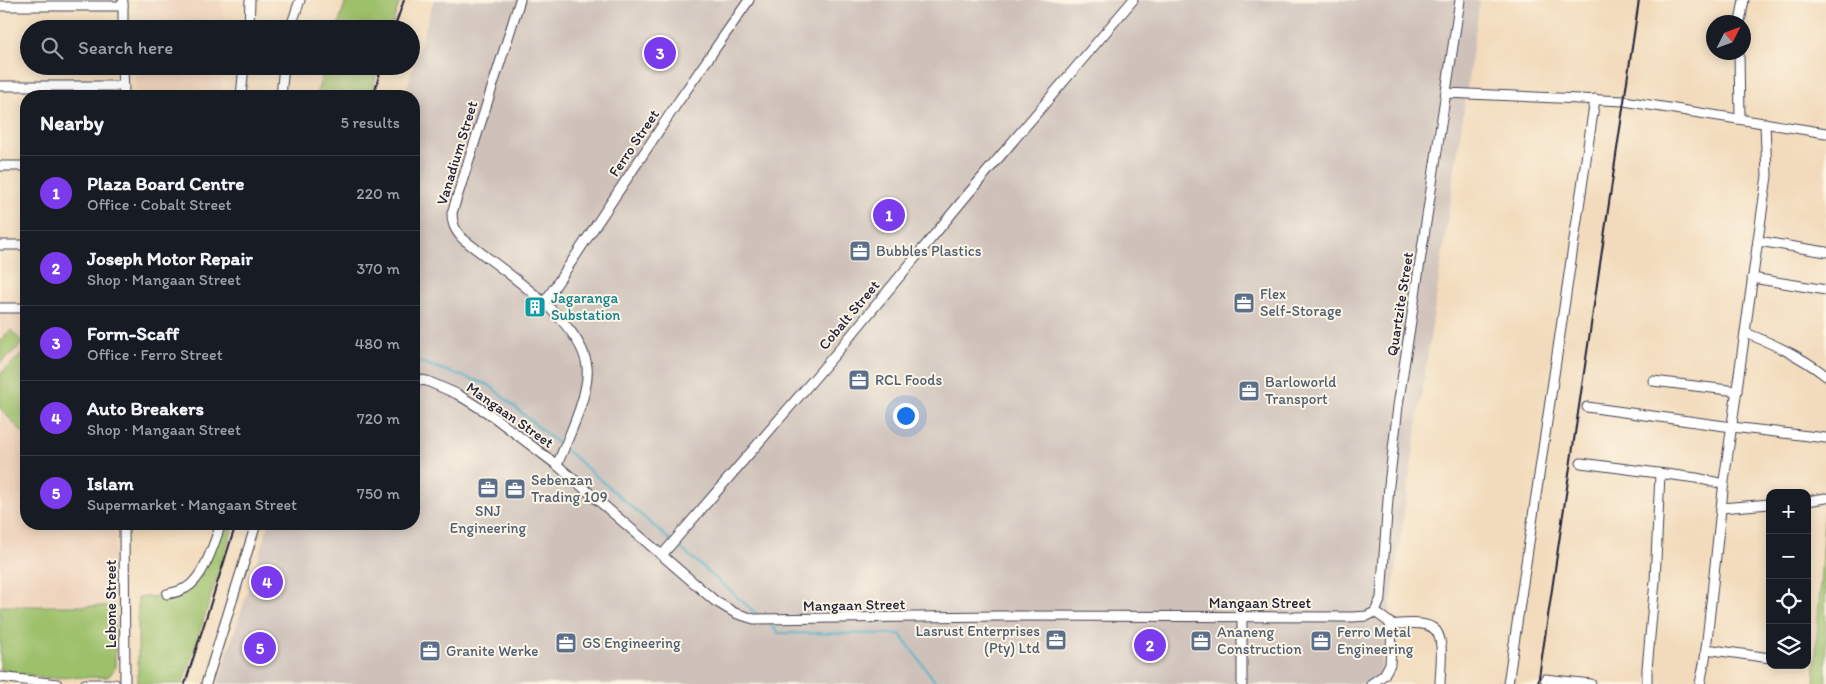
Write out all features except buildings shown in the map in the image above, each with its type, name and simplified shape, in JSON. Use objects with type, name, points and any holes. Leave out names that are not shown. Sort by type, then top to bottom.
[{"type":"street","points":[[249,20],[250,0]]},
{"type":"street","points":[[293,20],[300,0]]},
{"type":"street","name":"Vanadium Street","points":[[520,0],[452,213],[452,221],[455,230],[462,238],[544,303],[571,330],[583,352],[587,368],[586,387],[557,465]]},
{"type":"street","name":"Ferro Street","points":[[544,303],[678,102],[749,0]]},
{"type":"street","name":"Cobalt Street","points":[[662,555],[838,351],[1133,0]]},
{"type":"street","name":"Quartzite Street","points":[[1375,612],[1381,598],[1389,485],[1398,406],[1460,0]]},
{"type":"street","points":[[1741,15],[1744,0]]},
{"type":"street","points":[[0,6],[123,3],[123,20]]},
{"type":"street","points":[[1739,60],[1740,119]]},
{"type":"street","points":[[124,75],[124,90]]},
{"type":"street","points":[[242,90],[243,75]]},
{"type":"street","points":[[282,90],[283,75]]},
{"type":"street","points":[[0,86],[124,86]]},
{"type":"street","points":[[1446,93],[1595,99],[1637,103],[1826,133]]},
{"type":"street","points":[[1508,684],[1595,99]]},
{"type":"street","points":[[1700,684],[1706,649],[1724,484],[1767,176],[1765,123]]},
{"type":"street","points":[[0,166],[20,166]]},
{"type":"street","points":[[1758,241],[1826,252]]},
{"type":"street","points":[[0,245],[20,245]]},
{"type":"street","points":[[1752,278],[1826,290]]},
{"type":"street","points":[[0,308],[20,308]]},
{"type":"street","points":[[1746,333],[1789,351],[1811,363],[1826,376]]},
{"type":"street","name":"Mangaan Street","points":[[420,379],[457,394],[491,415],[557,465],[715,601],[734,613],[754,619],[997,616],[1353,617],[1367,616],[1375,612]]},
{"type":"street","points":[[1653,381],[1737,391]]},
{"type":"street","points":[[1586,407],[1826,438]]},
{"type":"street","points":[[1581,462],[1724,484]]},
{"type":"street","points":[[1647,684],[1646,669],[1656,581],[1660,474]]},
{"type":"street","points":[[1811,500],[1826,498]]},
{"type":"street","points":[[1721,508],[1766,504]]},
{"type":"street","name":"Lebone Street","points":[[124,530],[125,684]]},
{"type":"street","points":[[167,594],[186,588],[194,582],[208,559],[219,530]]},
{"type":"street","points":[[209,681],[254,530]]},
{"type":"street","points":[[1371,684],[1384,676],[1390,664],[1392,630],[1389,622],[1375,612]]},
{"type":"street","points":[[1242,617],[1242,684]]},
{"type":"street","points":[[1390,625],[1425,626],[1433,628],[1439,635],[1441,651],[1440,684]]},
{"type":"street","points":[[1706,649],[1766,657]]},
{"type":"street","points":[[0,677],[57,684]]},
{"type":"street","points":[[1545,679],[1591,684]]},
{"type":"street","points":[[85,684],[114,684]]},
{"type":"shaded area","points":[[136,0],[219,0],[224,9],[223,20],[136,20]]},
{"type":"shaded area","points":[[434,0],[1480,0],[1379,684],[218,684],[267,530],[420,530],[420,90],[406,90],[411,75],[420,75],[420,45]]},
{"type":"shaded area","points":[[136,75],[222,75],[222,90],[136,90]]},
{"type":"shaded area","points":[[0,316],[20,316],[20,530],[115,530],[115,605],[0,604]]},
{"type":"green space","points":[[346,0],[400,0],[394,20],[340,20]]},
{"type":"green space","points":[[322,75],[376,75],[372,90],[318,90]]},
{"type":"green space","points":[[11,330],[20,340],[20,346],[0,363],[0,340]]},
{"type":"green space","points":[[20,356],[20,430],[0,408],[0,374]]},
{"type":"green space","points":[[1825,503],[1826,684],[1814,684]]},
{"type":"green space","points":[[221,530],[232,530],[183,684],[138,684],[138,597],[171,596],[185,592]]},
{"type":"green space","points":[[0,606],[115,606],[115,669],[108,677],[42,678],[0,669]]},
{"type":"waterway","points":[[420,362],[489,385],[562,447]]},
{"type":"waterway","points":[[566,450],[670,540]]},
{"type":"waterway","points":[[676,544],[758,615]]},
{"type":"waterway","points":[[770,625],[779,633],[900,634],[937,684]]},
{"type":"railway","points":[[397,20],[404,0]]},
{"type":"railway","points":[[1538,684],[1639,0]]},
{"type":"railway","points":[[375,90],[379,75]]},
{"type":"railway","points":[[185,684],[234,530]]},
{"type":"place","name":"Form-Scaff","points":[[660,53]]},
{"type":"place","name":"Plaza Board Centre","points":[[889,215]]},
{"type":"place","name":"Bubbles Plastics","points":[[860,251]]},
{"type":"place","name":"Flex Self-Storage","points":[[1244,303]]},
{"type":"place","name":"Jagaranga Substation","points":[[535,307]]},
{"type":"place","name":"RCL Foods","points":[[859,380]]},
{"type":"place","name":"Barloworld Transport","points":[[1249,391]]},
{"type":"place","name":"SNJ Engineering","points":[[488,488]]},
{"type":"place","name":"Sebenzan Trading 109","points":[[515,489]]},
{"type":"place","name":"Auto Breakers","points":[[267,582]]},
{"type":"place","name":"Lasrust Enterprises (Pty) Ltd","points":[[1056,640]]},
{"type":"place","name":"Ananeng Construction","points":[[1201,641]]},
{"type":"place","name":"Ferro Metal Engineering","points":[[1321,641]]},
{"type":"place","name":"GS Engineering","points":[[566,643]]},
{"type":"place","name":"Joseph Motor Repair","points":[[1150,645]]},
{"type":"place","name":"Islam","points":[[260,648]]},
{"type":"place","name":"Granite Werke","points":[[430,651]]}]
